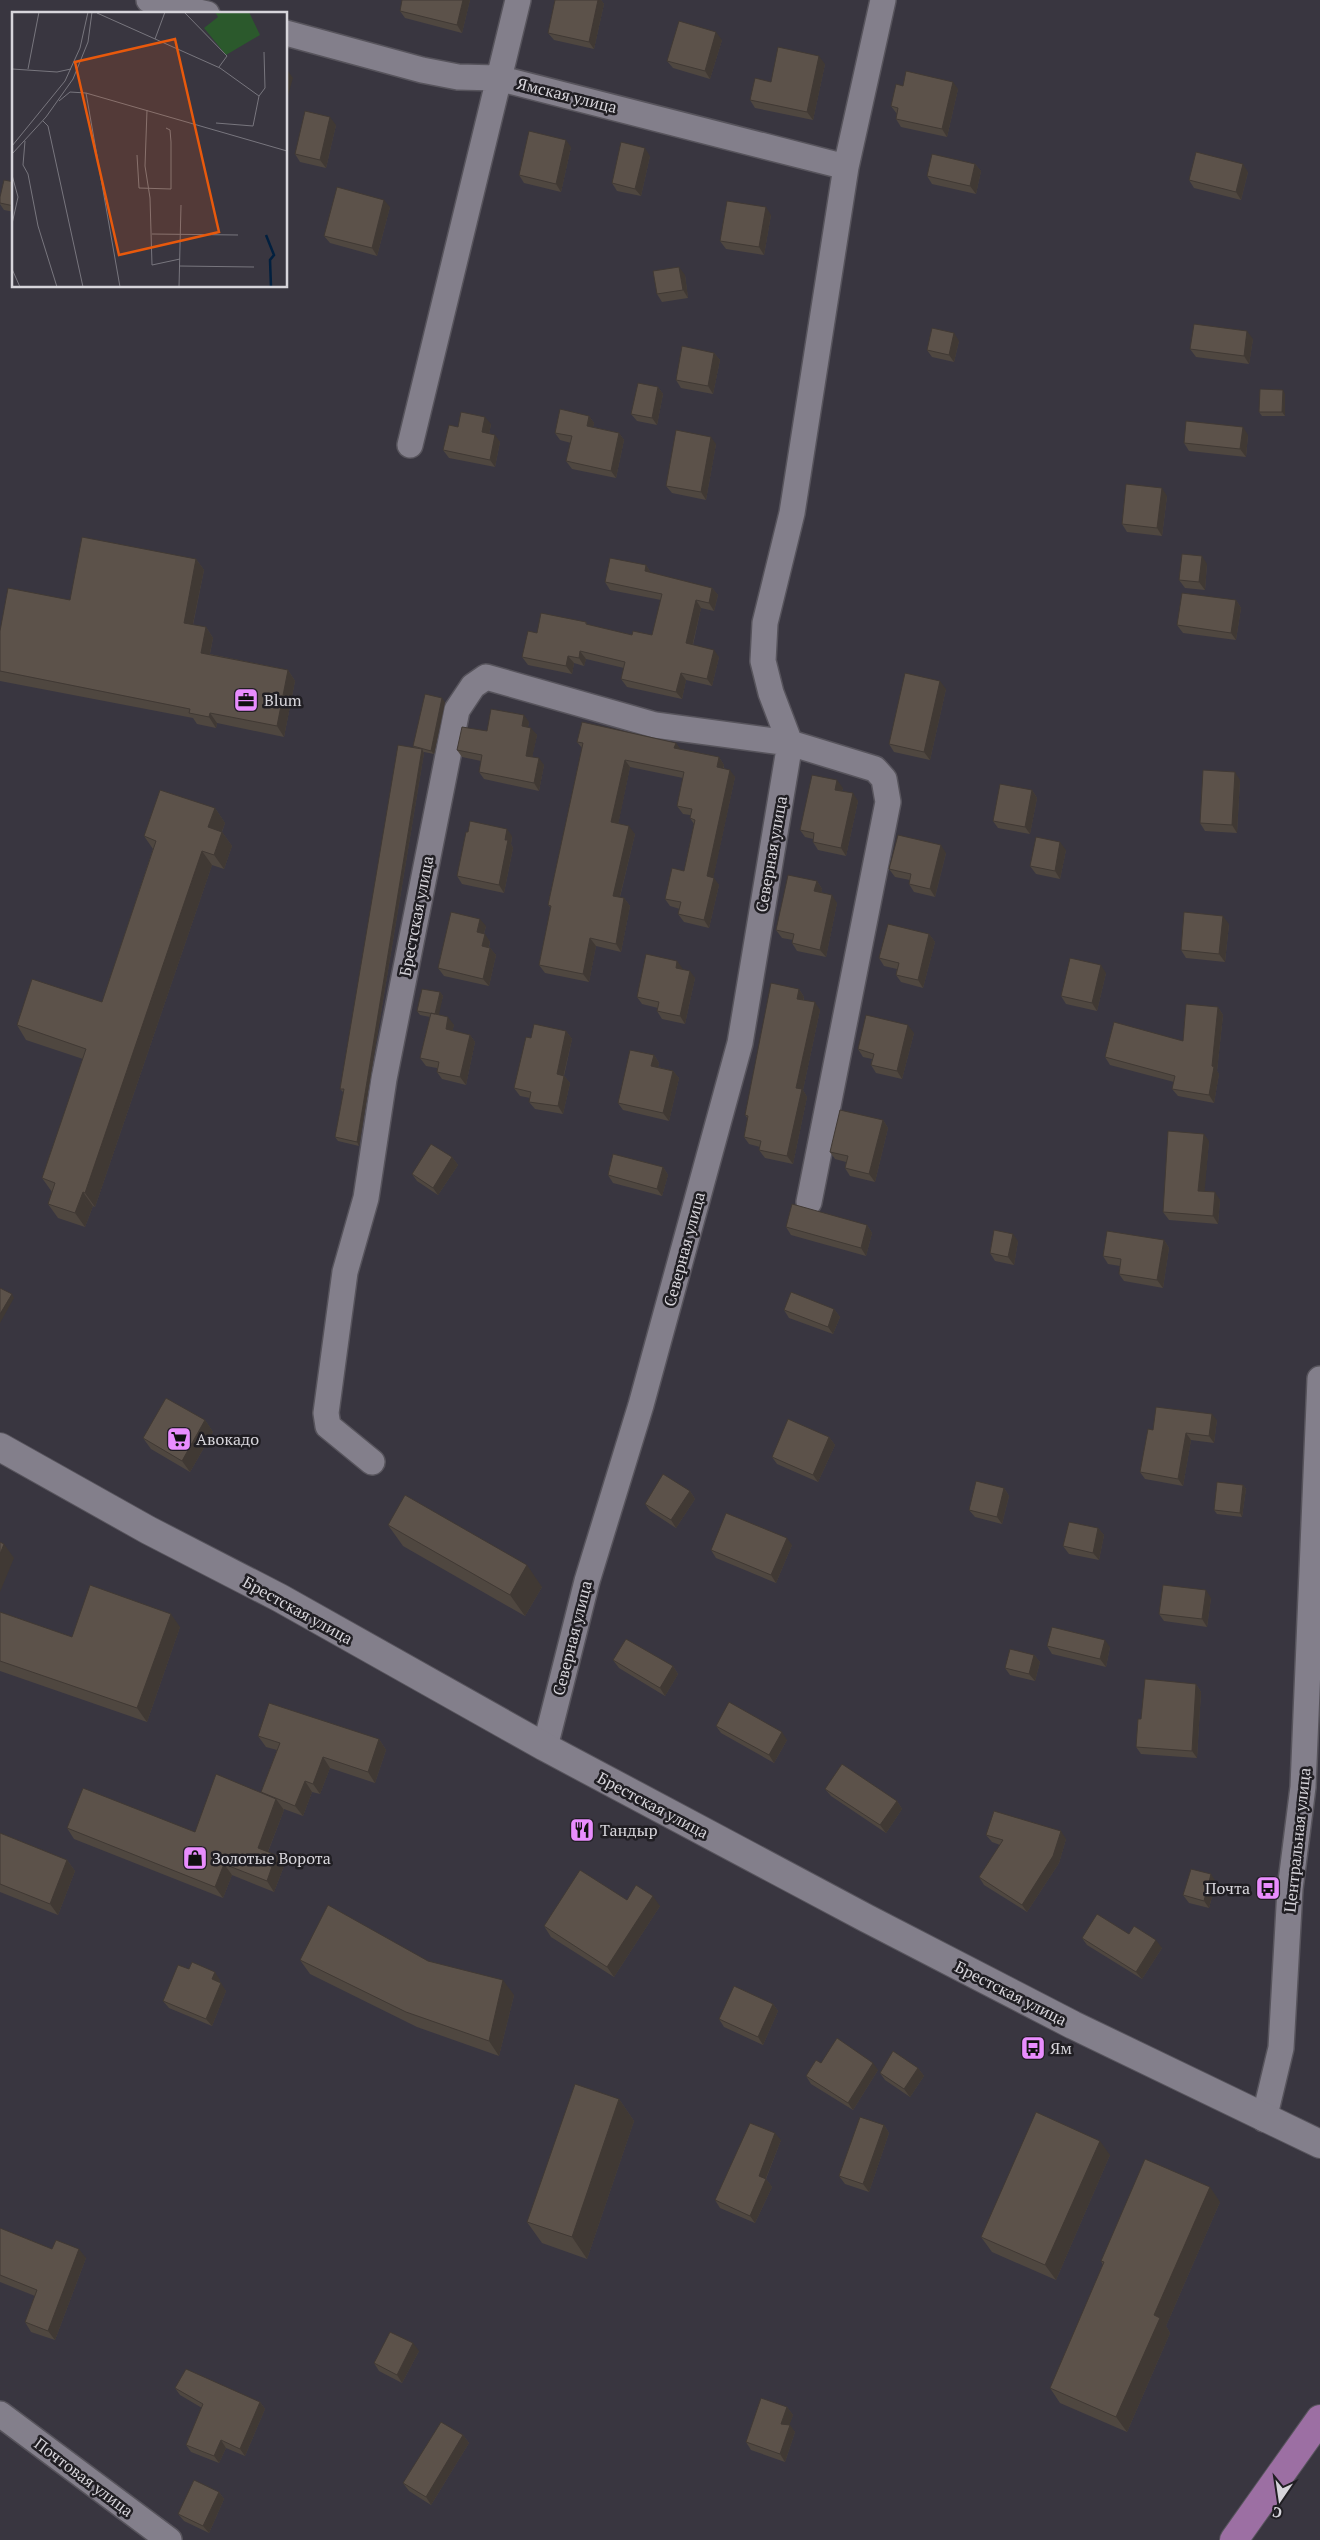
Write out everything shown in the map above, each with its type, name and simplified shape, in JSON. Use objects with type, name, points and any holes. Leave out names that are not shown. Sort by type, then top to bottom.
[{"type":"main road","name":"Брестская улица","points":[[0,1447],[148,1530],[280,1598],[545,1747],[866,1918],[1264,2119],[1319,2144]]},
{"type":"main road","points":[[1234,2540],[1320,2419]]},
{"type":"street","points":[[149,0],[199,12]]},
{"type":"street","points":[[410,444],[518,0]]},
{"type":"street","points":[[809,1202],[888,802],[884,779],[875,769],[794,745],[772,693],[764,661],[765,623],[792,513],[846,167],[883,0]]},
{"type":"street","name":"Ямская улица","points":[[288,34],[422,70],[458,77],[498,78],[846,167]]},
{"type":"street","name":"Брестская улица","points":[[372,1462],[328,1426],[326,1413],[345,1272],[366,1198],[384,1079],[457,710],[473,686],[486,677],[656,724],[794,745]]},
{"type":"street","name":"Северная улица","points":[[545,1747],[586,1581],[642,1405],[740,1043],[794,745]]},
{"type":"street","name":"Центральная улица","points":[[1264,2119],[1281,2048],[1290,1888],[1303,1787],[1320,1379]]},
{"type":"street","name":"Почтовая улица","points":[[0,2414],[169,2540]]},
{"type":"building","points":[[402,0],[463,0],[457,25],[400,11]]},
{"type":"building","points":[[555,0],[598,0],[589,42],[548,33]]},
{"type":"building","points":[[679,21],[716,32],[705,71],[667,61]]},
{"type":"building","points":[[778,47],[819,56],[807,112],[750,100],[755,78],[771,82]]},
{"type":"building","points":[[906,71],[953,82],[942,129],[896,119],[898,108],[891,106],[896,84],[903,86]]},
{"type":"building","points":[[305,111],[330,117],[320,160],[295,154]]},
{"type":"building","points":[[529,131],[566,140],[556,184],[519,175]]},
{"type":"building","points":[[621,142],[645,148],[635,189],[612,183]]},
{"type":"building","points":[[1196,152],[1243,164],[1236,192],[1189,180]]},
{"type":"building","points":[[932,154],[975,164],[970,186],[927,176]]},
{"type":"building","points":[[4,180],[12,182],[12,206],[0,203]]},
{"type":"building","points":[[337,187],[384,200],[372,248],[324,236]]},
{"type":"building","points":[[727,201],[766,207],[759,247],[720,241]]},
{"type":"building","points":[[679,267],[683,290],[657,294],[653,271]]},
{"type":"building","points":[[1194,324],[1247,331],[1244,356],[1190,349]]},
{"type":"building","points":[[932,328],[954,333],[949,355],[927,350]]},
{"type":"building","points":[[682,346],[714,353],[708,386],[676,380]]},
{"type":"building","points":[[638,383],[658,387],[652,418],[631,414]]},
{"type":"building","points":[[1260,389],[1283,390],[1282,412],[1259,412]]},
{"type":"building","points":[[560,409],[589,416],[587,426],[619,433],[611,471],[566,461],[572,436],[555,433]]},
{"type":"building","points":[[461,412],[485,417],[482,432],[495,435],[490,460],[443,450],[449,425],[458,427]]},
{"type":"building","points":[[1186,421],[1243,427],[1240,449],[1184,443]]},
{"type":"building","points":[[676,430],[711,437],[701,492],[666,486]]},
{"type":"building","points":[[1126,484],[1162,488],[1157,528],[1122,524]]},
{"type":"building","points":[[82,537],[196,559],[184,623],[206,627],[201,653],[288,670],[277,726],[210,713],[209,717],[189,713],[190,709],[0,671],[0,631],[8,588],[70,600]]},
{"type":"building","points":[[1182,554],[1202,556],[1199,582],[1179,580]]},
{"type":"building","points":[[610,558],[646,565],[645,571],[712,588],[709,603],[696,600],[686,643],[714,650],[707,679],[681,673],[676,692],[621,679],[625,662],[580,651],[579,658],[568,656],[566,666],[522,657],[528,631],[537,633],[541,613],[586,622],[586,624],[632,635],[633,631],[652,635],[662,594],[605,582]]},
{"type":"building","points":[[1182,593],[1236,600],[1231,633],[1177,625]]},
{"type":"building","points":[[905,673],[940,681],[924,752],[889,744]]},
{"type":"building","points":[[425,694],[442,698],[431,751],[413,746]]},
{"type":"building","points":[[491,709],[524,715],[522,726],[531,728],[526,756],[539,758],[534,783],[479,772],[482,755],[457,750],[462,727],[487,731]]},
{"type":"building","points":[[582,722],[676,743],[674,748],[719,757],[717,767],[730,770],[707,876],[714,878],[704,920],[678,914],[681,902],[665,899],[672,868],[684,871],[695,820],[690,818],[692,809],[677,806],[684,772],[625,760],[611,822],[629,826],[613,896],[624,898],[616,944],[590,938],[583,974],[539,965],[551,906],[548,905],[583,743],[577,742]]},
{"type":"building","points":[[398,745],[422,749],[357,1142],[335,1137],[344,1089],[340,1089]]},
{"type":"building","points":[[1203,770],[1235,772],[1232,825],[1200,823]]},
{"type":"building","points":[[812,775],[837,780],[835,790],[853,793],[841,848],[813,842],[814,833],[800,830]]},
{"type":"building","points":[[1000,784],[1032,790],[1025,827],[993,821]]},
{"type":"building","points":[[160,790],[215,808],[208,827],[222,832],[214,855],[202,851],[85,1193],[83,1192],[75,1213],[48,1204],[55,1183],[42,1178],[86,1049],[17,1025],[32,979],[102,1002],[156,841],[144,836]]},
{"type":"building","points":[[470,821],[507,829],[505,840],[508,840],[499,885],[457,876]]},
{"type":"building","points":[[898,835],[941,845],[930,889],[909,884],[911,874],[889,869]]},
{"type":"building","points":[[1036,837],[1060,842],[1055,871],[1030,866]]},
{"type":"building","points":[[788,875],[817,881],[814,891],[832,895],[820,950],[792,943],[794,934],[776,930]]},
{"type":"building","points":[[451,912],[480,919],[477,932],[485,934],[482,946],[490,948],[483,979],[438,968]]},
{"type":"building","points":[[1184,912],[1223,916],[1219,954],[1181,950]]},
{"type":"building","points":[[888,924],[929,934],[918,980],[896,975],[899,963],[879,958]]},
{"type":"building","points":[[646,954],[677,961],[676,968],[690,971],[680,1016],[657,1011],[659,1002],[637,997]]},
{"type":"building","points":[[1070,958],[1101,965],[1092,1003],[1061,996]]},
{"type":"building","points":[[771,983],[799,989],[797,999],[815,1002],[796,1088],[802,1089],[787,1156],[759,1150],[761,1141],[744,1137],[748,1116],[745,1115]]},
{"type":"building","points":[[422,989],[440,992],[435,1014],[417,1011]]},
{"type":"building","points":[[1186,1004],[1218,1007],[1212,1066],[1214,1067],[1209,1095],[1172,1089],[1175,1076],[1105,1057],[1114,1022],[1183,1041]]},
{"type":"building","points":[[431,1013],[448,1017],[446,1029],[470,1035],[460,1077],[437,1072],[439,1062],[420,1058]]},
{"type":"building","points":[[866,1015],[908,1025],[897,1071],[871,1065],[874,1054],[858,1049]]},
{"type":"building","points":[[534,1024],[566,1031],[557,1074],[564,1076],[558,1106],[529,1102],[531,1092],[514,1088],[526,1037],[531,1038]]},
{"type":"building","points":[[630,1050],[654,1055],[651,1066],[673,1071],[663,1113],[618,1103]]},
{"type":"building","points":[[840,1110],[883,1120],[869,1174],[845,1168],[848,1156],[830,1152]]},
{"type":"building","points":[[1168,1131],[1204,1134],[1198,1191],[1215,1192],[1213,1216],[1163,1212]]},
{"type":"building","points":[[431,1144],[452,1157],[433,1188],[412,1174]]},
{"type":"building","points":[[613,1154],[663,1167],[657,1189],[608,1175]]},
{"type":"building","points":[[792,1204],[867,1225],[861,1248],[786,1227]]},
{"type":"building","points":[[994,1230],[1013,1234],[1008,1257],[990,1253]]},
{"type":"building","points":[[1107,1231],[1164,1240],[1157,1280],[1119,1274],[1121,1259],[1103,1256]]},
{"type":"building","points":[[0,1288],[12,1294],[0,1314]]},
{"type":"building","points":[[791,1292],[834,1309],[828,1327],[784,1310]]},
{"type":"building","points":[[166,1398],[205,1420],[182,1461],[143,1438]]},
{"type":"building","points":[[1156,1407],[1212,1414],[1209,1436],[1186,1433],[1178,1479],[1140,1472],[1148,1429],[1153,1430]]},
{"type":"building","points":[[788,1419],[829,1437],[813,1475],[772,1457]]},
{"type":"building","points":[[663,1474],[690,1491],[671,1520],[645,1504]]},
{"type":"building","points":[[976,1481],[1004,1488],[997,1517],[969,1510]]},
{"type":"building","points":[[1217,1482],[1243,1485],[1240,1513],[1214,1510]]},
{"type":"building","points":[[405,1495],[527,1565],[510,1595],[388,1525]]},
{"type":"building","points":[[726,1513],[787,1538],[771,1575],[711,1550]]},
{"type":"building","points":[[1069,1522],[1098,1528],[1093,1553],[1063,1546]]},
{"type":"building","points":[[0,1542],[4,1544],[0,1554]]},
{"type":"building","points":[[90,1585],[171,1614],[137,1708],[0,1661],[0,1612],[72,1637]]},
{"type":"building","points":[[1163,1585],[1206,1590],[1202,1619],[1159,1614]]},
{"type":"building","points":[[1052,1627],[1105,1640],[1100,1659],[1047,1646]]},
{"type":"building","points":[[626,1639],[673,1666],[660,1688],[613,1660]]},
{"type":"building","points":[[1010,1649],[1034,1655],[1029,1674],[1005,1668]]},
{"type":"building","points":[[1145,1679],[1196,1684],[1192,1751],[1136,1747],[1138,1719],[1141,1719]]},
{"type":"building","points":[[729,1702],[782,1732],[769,1755],[716,1726]]},
{"type":"building","points":[[269,1703],[379,1739],[368,1772],[323,1757],[313,1784],[305,1781],[295,1806],[261,1792],[280,1743],[258,1736]]},
{"type":"building","points":[[842,1764],[897,1801],[880,1825],[825,1789]]},
{"type":"building","points":[[216,1774],[276,1799],[258,1848],[276,1855],[267,1881],[224,1864],[215,1887],[67,1828],[83,1788],[195,1832]]},
{"type":"building","points":[[994,1811],[1061,1831],[1053,1856],[1022,1905],[979,1877],[1003,1840],[986,1835]]},
{"type":"building","points":[[0,1833],[67,1860],[50,1904],[0,1884]]},
{"type":"building","points":[[1191,1869],[1211,1874],[1204,1901],[1183,1895]]},
{"type":"building","points":[[580,1870],[627,1900],[636,1885],[653,1896],[607,1967],[544,1926]]},
{"type":"building","points":[[328,1905],[428,1961],[503,1980],[489,2041],[406,2012],[300,1960]]},
{"type":"building","points":[[1097,1914],[1129,1934],[1134,1926],[1156,1940],[1136,1972],[1082,1938]]},
{"type":"building","points":[[192,1962],[215,1972],[212,1979],[221,1983],[206,2019],[163,2001],[178,1965],[189,1969]]},
{"type":"building","points":[[734,1986],[773,2004],[758,2037],[719,2019]]},
{"type":"building","points":[[837,2038],[873,2063],[848,2103],[806,2076],[816,2060],[821,2063]]},
{"type":"building","points":[[893,2051],[918,2068],[904,2089],[880,2073]]},
{"type":"building","points":[[575,2084],[619,2099],[572,2237],[527,2222]]},
{"type":"building","points":[[1036,2112],[1100,2141],[1045,2265],[981,2237]]},
{"type":"building","points":[[860,2117],[884,2125],[863,2184],[839,2176]]},
{"type":"building","points":[[750,2123],[775,2133],[759,2176],[766,2179],[750,2216],[715,2200]]},
{"type":"building","points":[[1145,2159],[1210,2187],[1154,2315],[1160,2318],[1116,2417],[1050,2388],[1104,2262],[1101,2261]]},
{"type":"building","points":[[0,2228],[52,2249],[56,2240],[79,2249],[48,2331],[25,2322],[37,2290],[0,2275]]},
{"type":"building","points":[[390,2332],[413,2343],[397,2375],[374,2363]]},
{"type":"building","points":[[186,2369],[260,2402],[240,2449],[221,2440],[214,2456],[186,2445],[203,2404],[175,2388]]},
{"type":"building","points":[[761,2398],[787,2407],[781,2424],[790,2425],[780,2454],[746,2442]]},
{"type":"building","points":[[441,2422],[463,2435],[426,2497],[403,2483]]},
{"type":"building","points":[[194,2480],[219,2492],[203,2526],[178,2514]]},
{"type":"place","name":"Blum","points":[[246,700]]},
{"type":"place","name":"Авокадо","points":[[179,1439]]},
{"type":"place","name":"Тандыр","points":[[582,1830]]},
{"type":"place","name":"Золотые Ворота","points":[[195,1858]]},
{"type":"place","name":"Почта","points":[[1268,1888]]},
{"type":"place","name":"Ям","points":[[1033,2048]]}]
